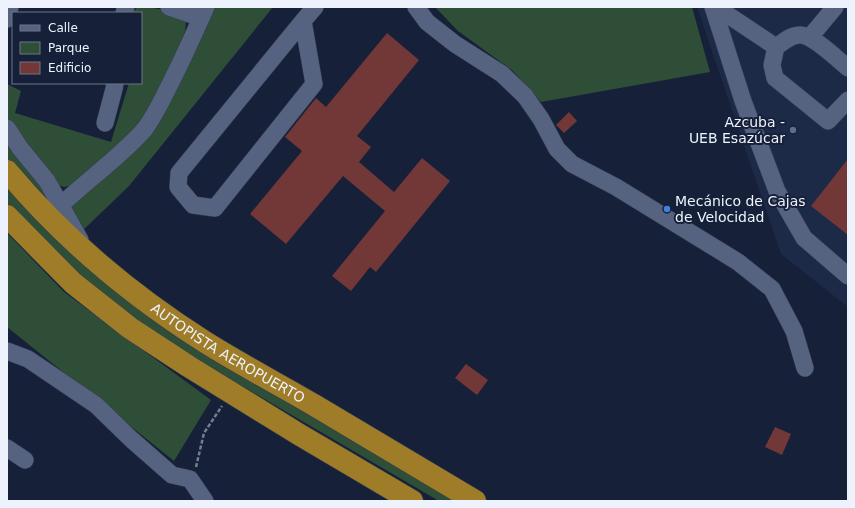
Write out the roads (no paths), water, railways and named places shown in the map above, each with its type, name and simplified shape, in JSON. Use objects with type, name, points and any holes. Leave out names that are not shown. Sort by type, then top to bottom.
[{"type":"highway","name":"AUTOPISTA AEROPUERTO","points":[[7,171],[32,200],[85,252],[152,306],[205,342],[364,434],[475,501]]},
{"type":"highway","points":[[7,216],[73,283],[130,328],[300,435],[412,501]]},
{"type":"lane","points":[[7,19],[10,7]]},
{"type":"lane","points":[[60,206],[80,186],[131,144],[156,112],[204,12],[169,7]]},
{"type":"lane","points":[[303,21],[314,84],[215,208],[192,205],[178,187],[179,173],[303,21],[315,7]]},
{"type":"lane","points":[[416,7],[428,22],[455,44],[502,74],[525,96],[541,119],[557,149],[572,164],[616,187],[738,262],[772,289],[794,331],[805,368]]},
{"type":"lane","points":[[715,7],[776,47]]},
{"type":"lane","points":[[715,7],[743,101],[777,191],[804,238],[848,276]]},
{"type":"lane","points":[[810,37],[835,7]]},
{"type":"lane","points":[[845,59],[810,37],[800,35],[789,38],[776,47],[772,65],[775,78],[828,121],[848,100]]},
{"type":"lane","points":[[105,123],[115,84]]},
{"type":"lane","points":[[7,128],[20,148],[47,181],[79,239],[124,284]]},
{"type":"lane","points":[[7,352],[28,359],[96,405],[131,439],[172,475],[190,479],[205,501]]},
{"type":"lane","points":[[7,448],[25,460]]},
{"type":"place","name":"Azcuba - UEB Esazúcar","points":[[793,130]]},
{"type":"place","name":"Mecánico de Cajas de Velocidad","points":[[667,209]]}]
